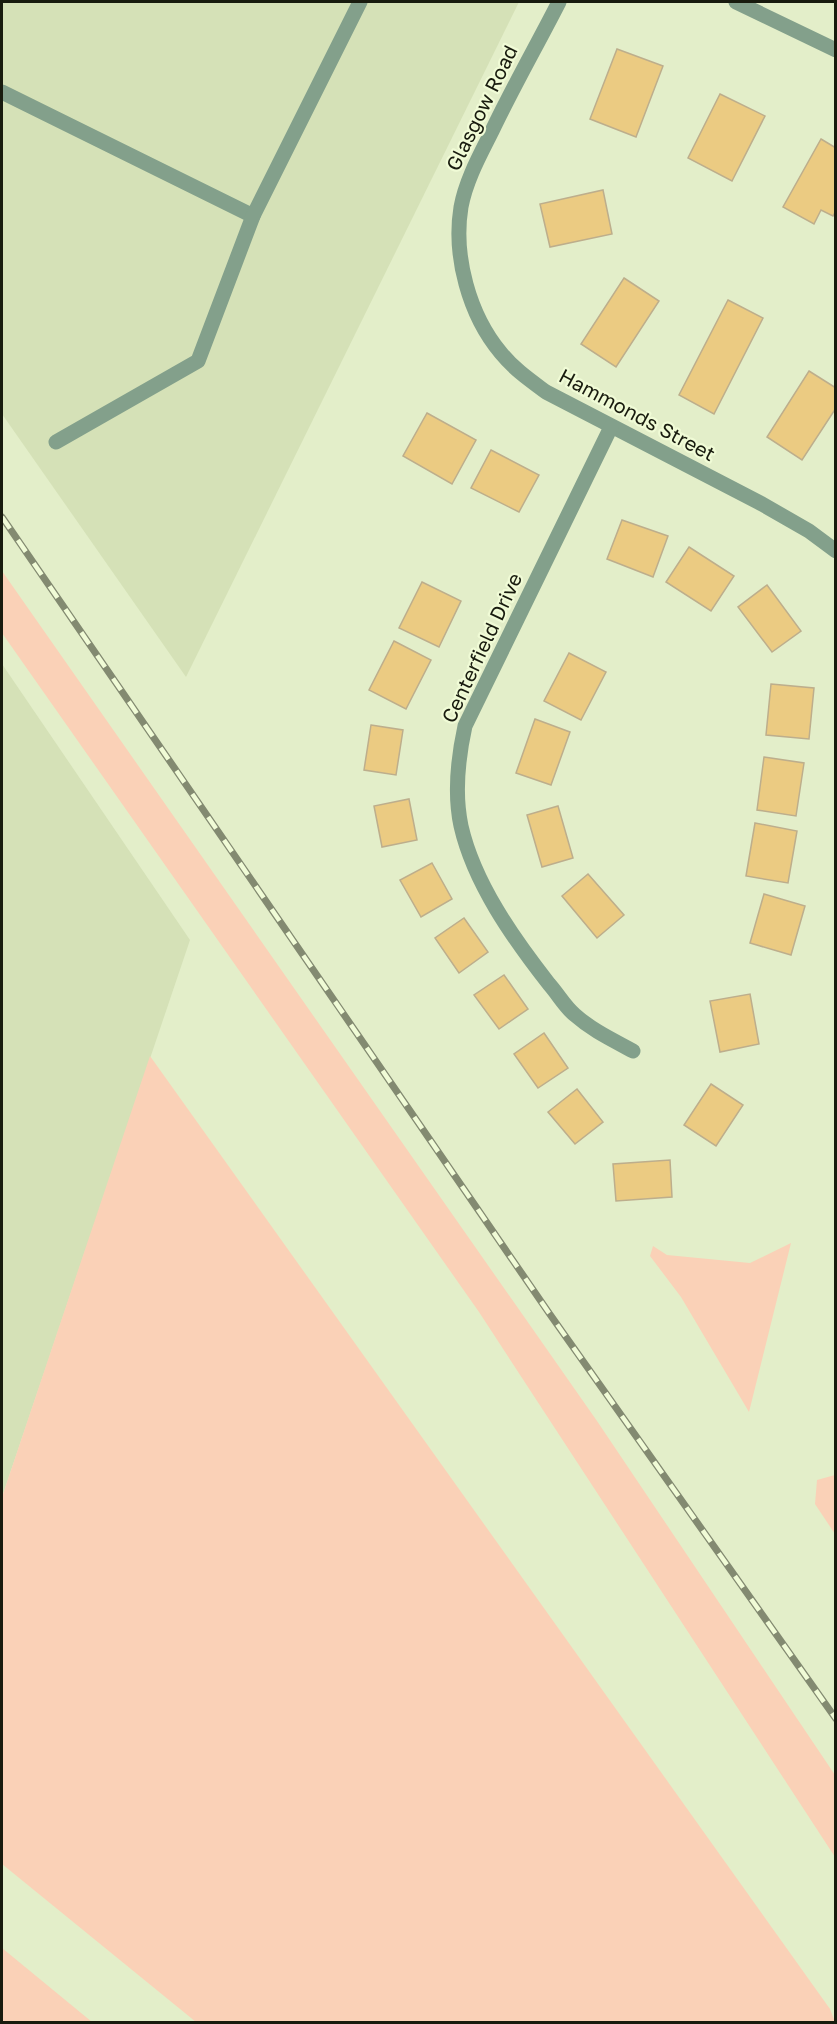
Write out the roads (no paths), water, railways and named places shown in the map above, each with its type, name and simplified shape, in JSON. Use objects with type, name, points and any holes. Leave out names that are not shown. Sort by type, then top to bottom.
[{"type":"street","points":[[56,442],[198,361],[253,216],[360,2]]},
{"type":"street","name":"Glasgow Road","points":[[464,273],[459,237],[462,206],[472,171],[559,2]]},
{"type":"street","points":[[736,2],[836,50]]},
{"type":"street","points":[[2,92],[253,216]]},
{"type":"street","name":"Hammonds Street","points":[[464,273],[475,309],[501,353],[520,373],[546,392],[762,504],[809,531],[836,551]]},
{"type":"street","name":"Centerfield Drive","points":[[611,427],[465,726],[459,757],[458,788],[460,824],[470,858],[489,894],[533,963],[573,1013],[593,1030],[633,1051]]},
{"type":"railway","points":[[2,517],[549,1313],[836,1719]]}]
